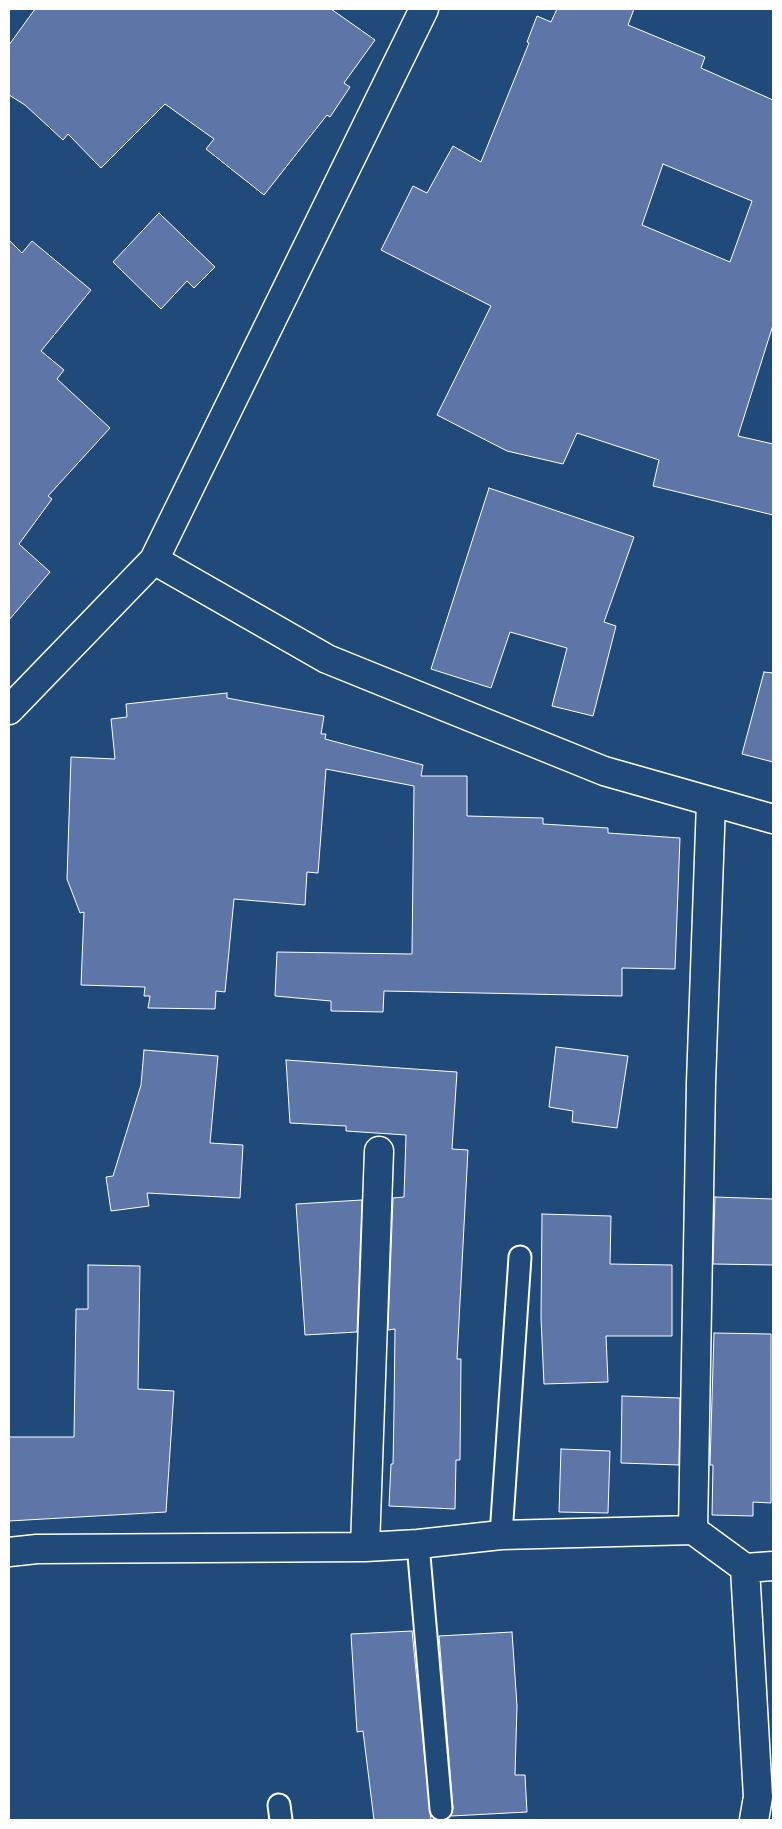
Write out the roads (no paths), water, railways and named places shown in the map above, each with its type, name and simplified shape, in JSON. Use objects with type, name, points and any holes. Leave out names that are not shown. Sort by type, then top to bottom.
[{"type":"street","points":[[9,710],[154,560],[424,9]]},
{"type":"street","points":[[154,560],[327,660],[604,771],[773,819]]},
{"type":"street","points":[[693,1530],[701,1093],[711,802]]},
{"type":"street","points":[[365,1547],[379,1151]]},
{"type":"street","points":[[9,1552],[37,1549],[365,1547],[418,1544],[501,1535],[693,1530],[745,1568],[773,1566]]},
{"type":"street","points":[[745,1568],[758,1796],[754,1820]]},
{"type":"lane","points":[[501,1535],[520,1257]]},
{"type":"lane","points":[[418,1544],[440,1809]]}]
